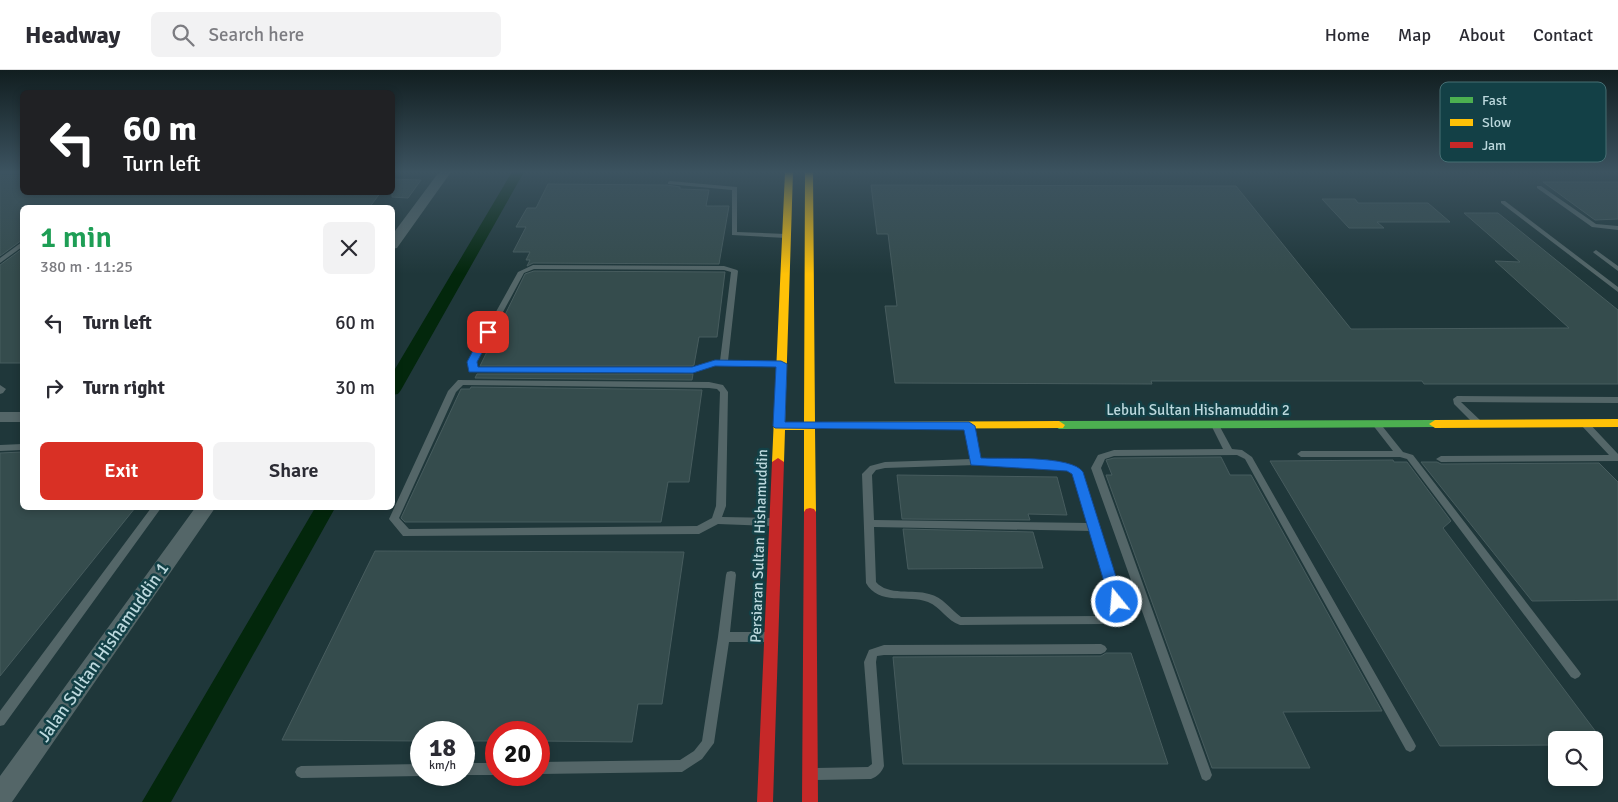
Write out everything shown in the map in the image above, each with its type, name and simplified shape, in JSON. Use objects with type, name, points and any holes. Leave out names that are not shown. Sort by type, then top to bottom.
[{"type":"street","points":[[395,241],[420,206]]},
{"type":"street","name":"Persiaran Sultan Hishamuddin","points":[[765,802],[787,206]]},
{"type":"street","points":[[809,206],[810,802]]},
{"type":"street","points":[[0,417],[20,417]]},
{"type":"street","name":"Lebuh Sultan Hishamuddin 2","points":[[779,426],[1618,423]]},
{"type":"street","name":"Jalan Sultan Hishamuddin 1","points":[[0,796],[204,510]]},
{"type":"lane","points":[[735,206],[734,234],[786,236]]},
{"type":"lane","points":[[1508,206],[1618,290]]},
{"type":"lane","points":[[1566,206],[1594,226],[1618,228]]},
{"type":"lane","points":[[0,261],[20,246]]},
{"type":"lane","points":[[1596,252],[1618,269]]},
{"type":"lane","points":[[724,363],[735,272],[724,268],[533,267],[521,272],[472,362],[473,370],[693,370],[715,363],[781,364]]},
{"type":"lane","points":[[716,520],[722,497],[724,392],[720,387],[709,385],[461,382],[452,391],[394,520],[406,533],[699,530],[716,520],[775,523]]},
{"type":"lane","points":[[1478,424],[1457,402],[1457,399],[1618,400]]},
{"type":"lane","points":[[1583,423],[1618,459]]},
{"type":"lane","points":[[1376,424],[1400,454]]},
{"type":"lane","points":[[1215,425],[1229,452]]},
{"type":"lane","points":[[969,426],[976,462]]},
{"type":"lane","points":[[0,448],[20,448]]},
{"type":"lane","points":[[1206,775],[1096,468],[1101,457],[1114,453],[1239,452],[1248,457],[1410,746]]},
{"type":"lane","points":[[1301,454],[1400,454],[1410,457],[1575,674]]},
{"type":"lane","points":[[1441,459],[1618,459]]},
{"type":"lane","points":[[976,462],[1062,465],[1078,472],[1117,602],[1114,612],[1107,620],[960,621],[951,617],[937,602],[928,598],[882,592],[874,589],[870,583],[867,474],[873,468],[885,465],[976,462]]},
{"type":"lane","points":[[0,721],[155,510]]},
{"type":"lane","points":[[869,523],[1094,526]]},
{"type":"lane","points":[[550,768],[682,766],[698,755],[708,743],[731,575]]},
{"type":"lane","points":[[724,637],[771,637]]},
{"type":"lane","points":[[810,774],[872,773],[878,766],[870,662],[873,654],[884,650],[1101,649]]},
{"type":"lane","points":[[301,772],[410,770]]},
{"type":"building","points":[[0,206],[20,206],[20,241],[0,256]]},
{"type":"building","points":[[537,206],[729,206],[719,264],[533,263],[527,266],[530,260],[526,260],[530,252],[513,252],[526,227],[516,227],[527,208],[536,208]]},
{"type":"building","points":[[874,206],[1252,206],[1351,329],[1569,328],[1495,261],[1520,262],[1464,213],[1498,213],[1618,310],[1618,384],[1424,384],[1422,381],[1151,381],[1152,384],[895,383],[885,306],[897,306],[888,234],[877,234]]},
{"type":"building","points":[[1329,206],[1432,206],[1450,222],[1377,222],[1384,228],[1349,228]]},
{"type":"building","points":[[1576,206],[1618,206],[1618,219],[1595,220]]},
{"type":"building","points":[[20,250],[20,363],[0,363],[0,265]]},
{"type":"building","points":[[534,271],[725,272],[717,337],[699,337],[694,365],[692,366],[480,366],[525,274]]},
{"type":"building","points":[[477,374],[693,374],[692,380],[475,378]]},
{"type":"building","points":[[471,387],[702,390],[689,482],[668,482],[661,522],[405,522],[401,518],[461,389],[470,389]]},
{"type":"building","points":[[20,452],[20,510],[133,510],[0,676],[0,453]]},
{"type":"building","points":[[1221,457],[1230,475],[1251,475],[1382,711],[1283,712],[1310,768],[1212,768],[1106,475],[1112,475],[1106,460],[1114,458]]},
{"type":"building","points":[[1393,460],[1394,462],[1407,462],[1451,521],[1443,528],[1595,731],[1548,731],[1548,745],[1440,746],[1270,461]]},
{"type":"building","points":[[1421,462],[1437,462],[1441,464],[1599,463],[1618,482],[1618,600],[1532,601]]},
{"type":"building","points":[[897,475],[1057,477],[1067,515],[1028,514],[1030,520],[902,519]]},
{"type":"building","points":[[903,529],[1033,532],[1043,568],[908,569]]},
{"type":"building","points":[[375,551],[684,552],[662,704],[638,704],[632,742],[550,741],[550,721],[485,721],[485,741],[475,741],[475,721],[410,721],[410,741],[282,740]]},
{"type":"building","points":[[1106,653],[1131,653],[1168,764],[903,764],[893,657],[1101,656]]},
{"type":"waterway","points":[[395,385],[498,206]]},
{"type":"waterway","points":[[156,802],[324,510]]},
{"type":"traffic: fast","points":[[1059,425],[1435,424]]},
{"type":"traffic: slow","points":[[778,462],[788,206]]},
{"type":"traffic: slow","points":[[809,206],[810,512]]},
{"type":"traffic: slow","points":[[1435,424],[1618,423]]},
{"type":"traffic: slow","points":[[779,426],[1059,425]]},
{"type":"traffic: jam","points":[[765,802],[778,462]]},
{"type":"traffic: jam","points":[[810,512],[810,802]]},
{"type":"route","points":[[488,332],[472,362],[473,370],[693,370],[715,363],[781,364],[779,426],[969,426],[976,462],[1062,465],[1071,468],[1078,472],[1117,602]]}]
